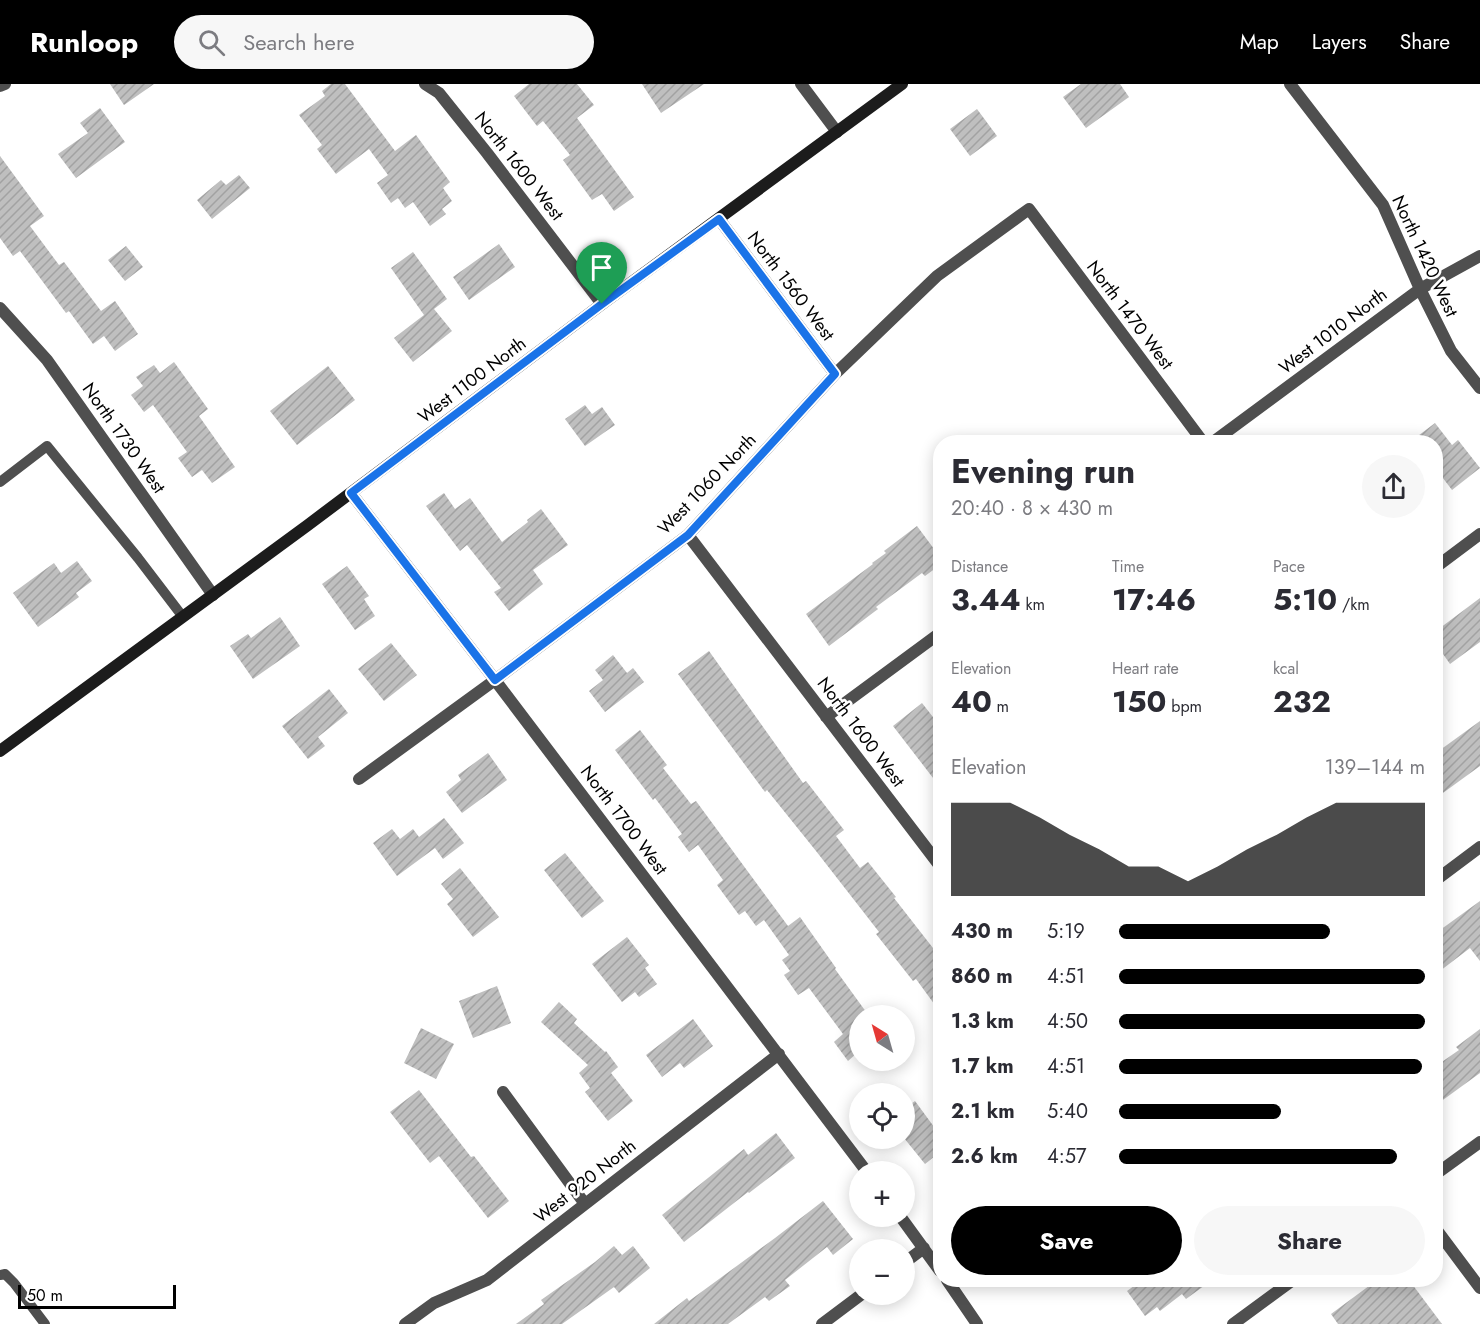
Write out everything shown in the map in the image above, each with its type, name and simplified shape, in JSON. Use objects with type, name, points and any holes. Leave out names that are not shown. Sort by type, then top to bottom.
[{"type":"main road","name":"West 1100 North","points":[[0,751],[902,84]]},
{"type":"street","points":[[0,86],[6,84]]},
{"type":"street","name":"North 1600 West","points":[[425,84],[439,93],[602,304]]},
{"type":"street","points":[[801,84],[837,132]]},
{"type":"street","name":"North 1420 West","points":[[1290,84],[1383,205],[1420,289],[1451,351],[1480,388]]},
{"type":"street","name":"West 1060 North","points":[[359,779],[688,535],[835,374],[937,276],[1029,209]]},
{"type":"street","name":"North 1470 West","points":[[1029,209],[1198,435]]},
{"type":"street","name":"North 1560 West","points":[[719,219],[835,374]]},
{"type":"street","name":"West 1010 North","points":[[1222,435],[1420,289],[1480,256]]},
{"type":"street","name":"North 1730 West","points":[[0,308],[47,360],[213,595]]},
{"type":"street","name":"North 1700 West","points":[[351,493],[859,1161]]},
{"type":"street","points":[[1443,562],[1480,534]]},
{"type":"street","name":"North 1600 West","points":[[688,535],[933,857]]},
{"type":"street","points":[[826,717],[933,638]]},
{"type":"street","points":[[1443,875],[1480,847]]},
{"type":"street","name":"West 920 North","points":[[405,1324],[434,1303],[487,1280],[779,1054]]},
{"type":"street","points":[[503,1092],[585,1204]]},
{"type":"street","points":[[1443,1169],[1480,1142]]},
{"type":"street","points":[[908,1227],[933,1261]]},
{"type":"street","points":[[1443,1238],[1480,1288]]},
{"type":"street","points":[[915,1255],[924,1248]]},
{"type":"street","points":[[952,1287],[977,1324]]},
{"type":"street","points":[[1233,1324],[1283,1287]]},
{"type":"street","points":[[822,1324],[849,1304]]},
{"type":"lane","points":[[0,482],[47,446],[183,617]]},
{"type":"lane","points":[[0,1275],[5,1274],[14,1283],[45,1324]]},
{"type":"building","points":[[110,84],[154,84],[124,105]]},
{"type":"building","points":[[331,84],[345,84],[395,151],[416,135],[450,182],[443,188],[452,201],[442,209],[446,214],[430,226],[413,202],[405,208],[398,198],[391,203],[377,183],[388,175],[369,149],[336,174],[317,149],[322,145],[299,115],[325,96],[322,91]]},
{"type":"building","points":[[529,84],[577,84],[594,105],[577,118],[634,197],[614,211],[602,194],[592,200],[563,160],[570,155],[543,121],[537,126],[514,96]]},
{"type":"building","points":[[642,84],[704,84],[661,113]]},
{"type":"building","points":[[1081,84],[1120,84],[1129,97],[1086,128],[1063,97]]},
{"type":"building","points":[[100,108],[125,142],[76,178],[58,154],[88,133],[80,123]]},
{"type":"building","points":[[977,109],[997,136],[970,156],[950,129]]},
{"type":"building","points":[[0,156],[44,216],[30,226],[59,265],[64,262],[101,311],[115,301],[138,334],[115,351],[104,336],[93,344],[69,311],[66,313],[20,251],[13,256],[0,238]]},
{"type":"building","points":[[239,175],[250,188],[212,219],[197,200],[221,180],[226,185]]},
{"type":"building","points":[[499,244],[515,267],[469,300],[453,277]]},
{"type":"building","points":[[126,246],[143,267],[125,281],[108,260]]},
{"type":"building","points":[[413,252],[447,299],[434,309],[452,331],[413,362],[394,338],[424,315],[391,268]]},
{"type":"building","points":[[174,362],[208,409],[199,416],[235,467],[212,483],[202,470],[192,477],[178,458],[187,452],[153,405],[144,412],[131,395],[143,386],[136,377],[154,365],[160,373]]},
{"type":"building","points":[[328,366],[355,400],[297,445],[270,411]]},
{"type":"building","points":[[585,405],[592,414],[602,407],[615,425],[585,446],[565,419]]},
{"type":"building","points":[[1435,423],[1452,445],[1458,440],[1480,468],[1452,490],[1443,478],[1443,435],[1419,435]]},
{"type":"building","points":[[444,493],[455,509],[470,498],[502,542],[541,509],[568,545],[533,570],[543,584],[509,611],[494,592],[501,588],[467,545],[460,551],[426,506]]},
{"type":"building","points":[[917,526],[933,548],[933,570],[925,576],[922,573],[829,646],[806,614],[873,564],[886,553],[884,551]]},
{"type":"building","points":[[77,561],[92,581],[76,593],[79,597],[38,627],[13,593],[54,563],[61,573]]},
{"type":"building","points":[[347,566],[369,596],[364,599],[375,616],[355,630],[322,584]]},
{"type":"building","points":[[1480,598],[1480,642],[1450,664],[1443,654],[1443,626]]},
{"type":"building","points":[[280,617],[300,646],[253,679],[230,646],[248,634],[251,638]]},
{"type":"building","points":[[391,643],[417,675],[384,701],[358,669]]},
{"type":"building","points":[[709,651],[803,783],[806,781],[844,830],[836,836],[860,868],[868,862],[933,948],[933,1002],[916,979],[913,981],[876,934],[879,932],[816,851],[767,790],[765,792],[678,674]]},
{"type":"building","points":[[613,655],[627,673],[633,668],[644,682],[605,712],[589,691],[603,680],[595,670]]},
{"type":"building","points":[[329,689],[348,713],[318,737],[325,746],[308,759],[282,726]]},
{"type":"building","points":[[922,703],[933,717],[933,778],[893,726]]},
{"type":"building","points":[[1480,721],[1480,766],[1443,793],[1443,748]]},
{"type":"building","points":[[640,730],[667,765],[663,768],[691,804],[696,801],[788,926],[800,917],[861,1005],[849,1005],[848,1061],[834,1042],[843,1034],[809,988],[798,995],[784,975],[790,971],[782,960],[789,955],[764,920],[756,926],[745,911],[739,915],[717,885],[723,880],[698,845],[689,852],[678,837],[682,834],[615,750]]},
{"type":"building","points":[[488,753],[507,780],[462,813],[446,792],[461,780],[458,775]]},
{"type":"building","points":[[444,818],[464,843],[443,859],[435,848],[397,876],[373,843],[392,829],[400,839],[413,829],[419,837]]},
{"type":"building","points":[[565,853],[604,901],[582,918],[544,870]]},
{"type":"building","points":[[460,868],[499,917],[473,937],[447,904],[453,899],[441,884]]},
{"type":"building","points":[[1480,901],[1480,961],[1470,948],[1443,969],[1443,928]]},
{"type":"building","points":[[627,937],[649,965],[645,968],[657,984],[639,997],[635,992],[622,1002],[592,964]]},
{"type":"building","points":[[497,986],[511,1023],[473,1038],[459,1001]]},
{"type":"building","points":[[559,1002],[577,1019],[574,1023],[606,1051],[618,1067],[611,1073],[633,1101],[608,1121],[585,1092],[590,1088],[579,1073],[588,1065],[541,1022]]},
{"type":"building","points":[[693,1019],[713,1046],[684,1068],[680,1063],[662,1077],[646,1055]]},
{"type":"building","points":[[421,1028],[454,1044],[436,1079],[404,1063]]},
{"type":"building","points":[[1480,1029],[1480,1073],[1443,1100],[1443,1061],[1459,1050],[1456,1047]]},
{"type":"building","points":[[419,1090],[471,1157],[474,1156],[509,1201],[488,1218],[439,1156],[430,1163],[390,1112]]},
{"type":"building","points":[[915,1101],[933,1125],[933,1158],[925,1164],[913,1149],[915,1149]]},
{"type":"building","points":[[776,1133],[795,1158],[684,1242],[662,1215],[744,1149],[748,1155]]},
{"type":"building","points":[[823,1201],[853,1239],[849,1239],[849,1242],[833,1255],[827,1247],[785,1280],[790,1286],[769,1301],[765,1297],[728,1324],[654,1324],[687,1298],[689,1301]]},
{"type":"building","points":[[614,1246],[622,1255],[633,1246],[650,1268],[619,1293],[614,1287],[562,1324],[516,1324],[544,1304],[541,1300]]},
{"type":"building","points":[[1132,1287],[1202,1287],[1186,1299],[1182,1294],[1160,1311],[1157,1307],[1145,1316],[1127,1291]]},
{"type":"building","points":[[1368,1287],[1414,1287],[1442,1324],[1338,1324],[1331,1314]]},
{"type":"route","points":[[719,219],[835,374],[688,535],[495,680],[351,493],[602,304],[719,219]]}]
